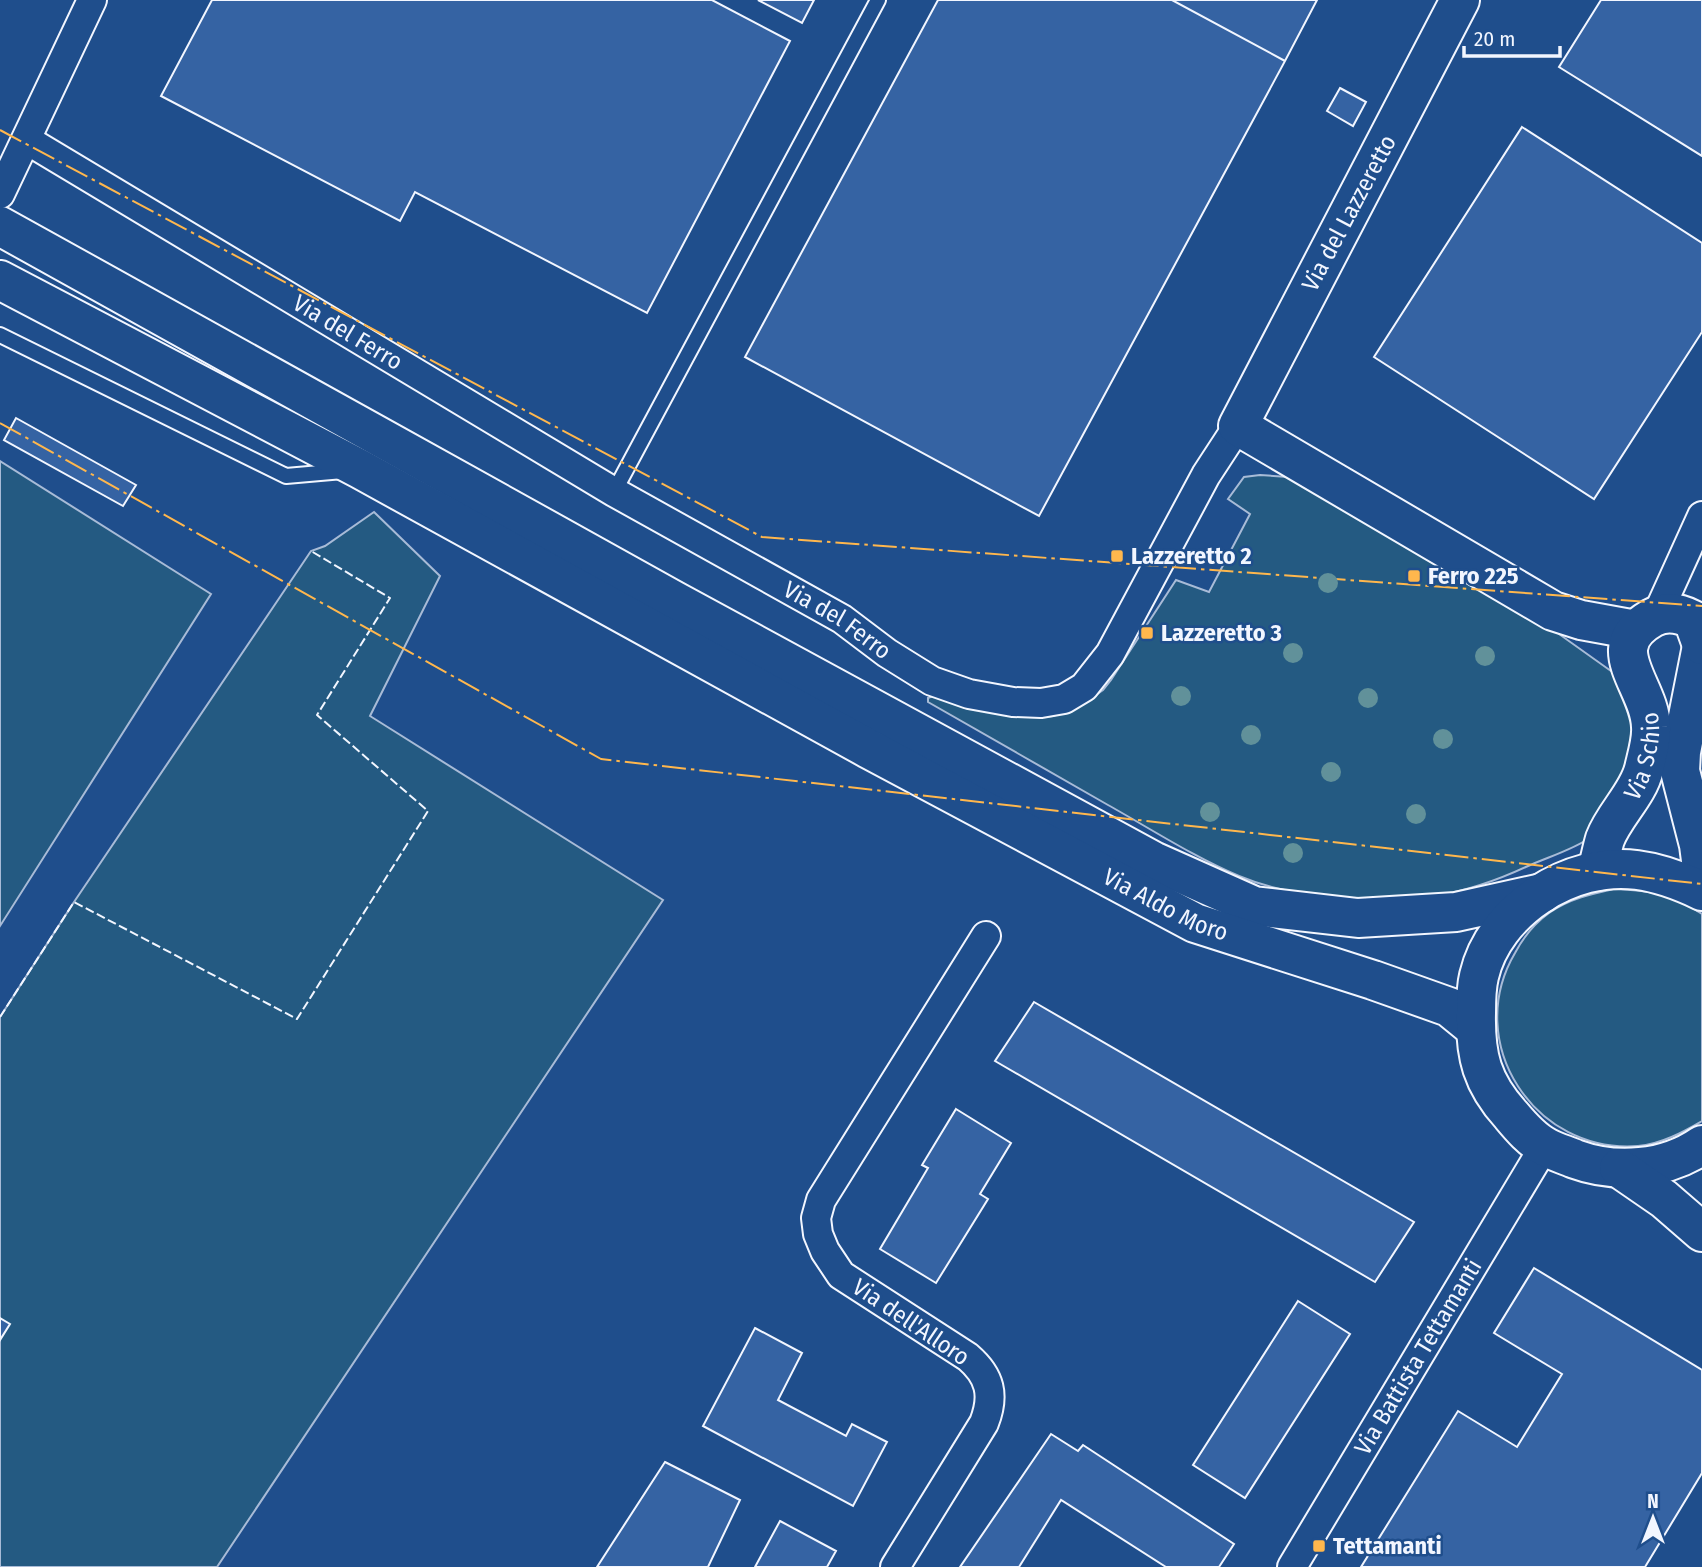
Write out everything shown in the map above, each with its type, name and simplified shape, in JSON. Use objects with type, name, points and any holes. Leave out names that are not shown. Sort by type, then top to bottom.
[{"type":"main road","name":"Via del Lazzeretto","points":[[1238,426],[1460,0]]},
{"type":"main road","name":"Via Aldo Moro","points":[[0,226],[651,587],[1153,861],[1254,906],[1359,918],[1456,912],[1542,892],[1569,879],[1597,871],[1635,869],[1671,877],[1702,891]]},
{"type":"main road","points":[[2,286],[360,469]]},
{"type":"main road","points":[[1238,426],[1553,611],[1581,620],[1647,622]]},
{"type":"main road","name":"Via Aldo Moro","points":[[360,469],[869,750],[1195,923],[1449,1007],[1476,1029]]},
{"type":"main road","points":[[1553,611],[1576,637],[1613,660],[1637,680]]},
{"type":"main road","name":"Via Schio","points":[[1597,871],[1605,838],[1643,774],[1649,745],[1651,726],[1628,659],[1629,640],[1647,622],[1671,613],[1693,620],[1701,635],[1698,689],[1681,752],[1680,771],[1699,845],[1702,868]]},
{"type":"main road","name":"Via Aldo Moro","points":[[1542,892],[1515,915],[1493,943],[1479,975],[1477,1055],[1495,1098],[1525,1132],[1544,1147],[1591,1165],[1619,1168],[1656,1165],[1691,1153],[1702,1145]]},
{"type":"main road","name":"Via Aldo Moro","points":[[1619,1168],[1664,1199],[1702,1232]]},
{"type":"street","points":[[0,194],[92,0]]},
{"type":"street","name":"Via del Ferro","points":[[27,140],[614,492],[842,619],[887,653],[933,681],[969,694],[1013,702],[1041,703],[1064,699],[1084,687],[1110,654],[1206,475],[1238,426]]},
{"type":"street","points":[[1647,622],[1702,516]]},
{"type":"street","name":"Via dell'Alloro","points":[[895,1567],[984,1423],[990,1409],[989,1391],[983,1370],[968,1357],[841,1275],[825,1251],[818,1234],[816,1218],[821,1200],[986,936]]},
{"type":"street","name":"Via Battista Tettamanti","points":[[1292,1567],[1544,1147]]},
{"type":"lane","points":[[614,492],[878,0]]},
{"type":"lane","points":[[0,335],[286,476],[360,469]]},
{"type":"shaded area","points":[[0,461],[211,594],[0,926]]},
{"type":"shaded area","points":[[1260,475],[1302,478],[1538,619],[1625,681],[1638,741],[1591,837],[1505,876],[1460,891],[1438,895],[1368,900],[1290,891],[1251,881],[1206,860],[928,702],[928,698],[933,696],[1042,717],[1080,706],[1103,690],[1111,680],[1176,580],[1209,592],[1250,514],[1228,499],[1244,477]]},
{"type":"shaded area","points":[[374,512],[440,576],[370,716],[663,900],[217,1567],[0,1567],[0,1017],[74,902],[311,551],[325,546]]},
{"type":"shaded area","points":[[1614,889],[1660,894],[1702,914],[1702,1121],[1663,1140],[1638,1146],[1601,1144],[1568,1132],[1540,1112],[1518,1086],[1503,1056],[1497,1022],[1501,987],[1515,953],[1530,931],[1544,917],[1564,904]]},
{"type":"building","points":[[212,0],[712,0],[790,41],[647,313],[415,192],[400,221],[161,96]]},
{"type":"building","points":[[758,0],[814,0],[802,23]]},
{"type":"building","points":[[938,0],[1172,0],[1285,61],[1039,516],[745,357]]},
{"type":"building","points":[[1172,0],[1317,0],[1285,61]]},
{"type":"building","points":[[1601,0],[1702,0],[1702,156],[1559,67]]},
{"type":"building","points":[[1340,88],[1366,102],[1353,126],[1327,111]]},
{"type":"building","points":[[1522,127],[1702,243],[1702,332],[1594,499],[1374,357]]},
{"type":"building","points":[[16,418],[136,485],[123,506],[4,440]]},
{"type":"building","points":[[1034,1002],[1414,1222],[1375,1282],[995,1061]]},
{"type":"building","points":[[956,1109],[1011,1143],[980,1194],[988,1199],[936,1283],[880,1249],[928,1168],[922,1165]]},
{"type":"building","points":[[1534,1268],[1702,1370],[1702,1473],[1645,1567],[1361,1567],[1458,1411],[1517,1447],[1562,1374],[1494,1333]]},
{"type":"building","points":[[1298,1301],[1350,1334],[1245,1498],[1193,1465]]},
{"type":"building","points":[[0,1318],[10,1324],[0,1340]]},
{"type":"building","points":[[755,1328],[802,1353],[778,1400],[846,1436],[852,1424],[887,1442],[853,1506],[703,1426]]},
{"type":"building","points":[[1051,1434],[1078,1451],[1083,1445],[1234,1544],[1219,1567],[1166,1567],[1061,1500],[1019,1567],[960,1567]]},
{"type":"building","points":[[665,1462],[740,1500],[708,1567],[597,1567]]},
{"type":"building","points":[[780,1521],[836,1551],[827,1567],[755,1567]]},
{"type":"fence","points":[[0,1017],[74,902],[297,1019],[428,811],[317,715],[390,598],[311,551]]},
{"type":"power","points":[[0,130],[762,537],[1702,606]]},
{"type":"power","points":[[0,423],[601,759],[1702,884]]},
{"type":"place","name":"Lazzeretto 2","points":[[1117,556]]},
{"type":"place","name":"Ferro 225","points":[[1414,576]]},
{"type":"place","name":"Lazzeretto 3","points":[[1147,633]]},
{"type":"place","name":"Tettamanti","points":[[1319,1546]]}]
